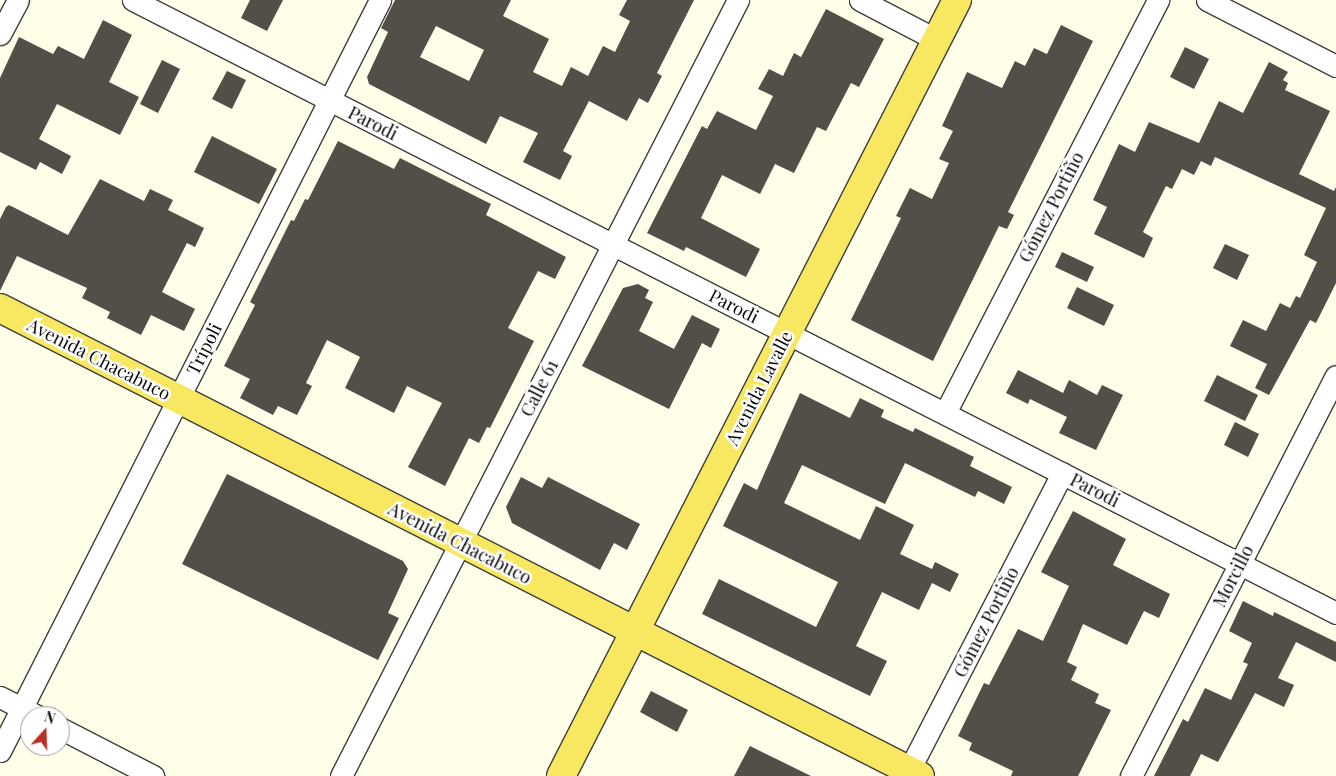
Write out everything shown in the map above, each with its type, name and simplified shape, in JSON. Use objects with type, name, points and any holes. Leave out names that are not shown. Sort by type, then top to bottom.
[{"type":"main road","name":"Avenida Lavalle","points":[[561,776],[957,0]]},
{"type":"main road","name":"Avenida Chacabuco","points":[[0,308],[915,773]]},
{"type":"street","points":[[0,34],[18,0]]},
{"type":"street","name":"Parodi","points":[[132,0],[1336,612]]},
{"type":"street","name":"Trípoli","points":[[32,706],[178,399],[380,0]]},
{"type":"street","name":"Calle 61","points":[[341,776],[738,0]]},
{"type":"street","points":[[860,0],[937,40]]},
{"type":"street","name":"Gómez Portiño","points":[[945,413],[1158,0]]},
{"type":"street","points":[[1207,0],[1336,66]]},
{"type":"street","name":"Morcillo","points":[[1131,776],[1336,376]]},
{"type":"street","name":"Gómez Portiño","points":[[915,773],[1062,473]]},
{"type":"street","points":[[0,697],[20,707]]},
{"type":"street","name":"Trípoli","points":[[0,751],[20,724]]},
{"type":"street","points":[[70,733],[153,776]]},
{"type":"building","points":[[250,0],[283,0],[267,31],[241,18]]},
{"type":"building","points":[[395,0],[511,0],[503,16],[549,39],[533,72],[562,86],[571,67],[588,76],[603,46],[615,52],[630,21],[619,15],[627,0],[694,0],[657,73],[662,76],[648,103],[639,98],[627,121],[589,101],[563,151],[572,156],[560,180],[523,162],[538,133],[500,116],[486,144],[369,84],[367,77],[388,32],[381,28]],"holes":[[[436,26],[484,50],[469,81],[420,57]]]},
{"type":"building","points":[[826,9],[884,39],[859,87],[851,83],[826,131],[817,127],[794,173],[775,164],[760,194],[722,175],[701,218],[760,249],[746,277],[686,247],[684,251],[647,233],[702,126],[707,129],[717,111],[756,130],[773,96],[758,89],[769,69],[783,76],[794,53],[801,57]]},
{"type":"building","points":[[103,20],[132,35],[109,82],[139,97],[120,135],[57,104],[39,139],[71,156],[62,174],[40,162],[36,170],[0,152],[0,78],[19,37],[53,54],[58,46],[84,59]]},
{"type":"building","points":[[1061,25],[1093,41],[1008,212],[1014,215],[1007,229],[999,226],[933,361],[851,320],[901,218],[896,216],[910,188],[932,199],[949,163],[939,159],[953,131],[942,126],[967,72],[1002,88],[1015,61],[1025,66],[1034,48],[1047,54]]},
{"type":"building","points":[[1185,47],[1209,59],[1194,89],[1170,77]]},
{"type":"building","points":[[162,60],[180,69],[158,113],[140,104]]},
{"type":"building","points":[[1269,62],[1288,72],[1283,80],[1288,83],[1285,90],[1330,111],[1299,174],[1334,191],[1336,187],[1336,283],[1316,323],[1310,320],[1269,395],[1255,388],[1267,364],[1230,346],[1243,320],[1266,331],[1280,303],[1290,308],[1296,296],[1300,298],[1317,262],[1304,255],[1326,208],[1215,157],[1211,166],[1201,161],[1194,175],[1182,169],[1172,189],[1166,186],[1143,232],[1153,238],[1144,258],[1094,234],[1107,207],[1093,200],[1119,144],[1135,152],[1149,122],[1199,143],[1219,101],[1243,113]]},
{"type":"building","points":[[227,71],[246,80],[232,109],[212,99]]},
{"type":"building","points":[[212,136],[277,169],[259,204],[194,172]]},
{"type":"building","points":[[338,141],[394,169],[400,158],[491,204],[486,215],[566,257],[555,279],[538,271],[508,328],[534,341],[490,428],[487,427],[479,443],[469,438],[445,486],[408,467],[442,403],[407,386],[394,413],[345,388],[360,357],[327,340],[306,383],[312,386],[297,415],[278,406],[273,415],[240,398],[250,379],[224,366],[255,305],[250,302],[291,220],[294,221],[305,199],[308,200]]},
{"type":"building","points":[[100,179],[144,201],[150,189],[173,200],[168,210],[204,228],[195,247],[187,243],[162,292],[195,309],[184,331],[151,315],[141,335],[107,318],[110,312],[82,298],[87,288],[17,256],[0,291],[0,219],[6,207],[9,205],[68,235]]},
{"type":"building","points":[[1225,244],[1249,255],[1237,280],[1213,268]]},
{"type":"building","points":[[1062,252],[1094,267],[1087,282],[1055,267]]},
{"type":"building","points":[[638,284],[649,290],[645,298],[653,302],[639,331],[674,349],[692,315],[720,329],[711,348],[702,343],[669,409],[582,366],[623,288]]},
{"type":"building","points":[[1077,287],[1114,305],[1104,326],[1067,308]]},
{"type":"building","points":[[1018,370],[1063,393],[1069,380],[1097,395],[1102,385],[1123,395],[1096,450],[1059,433],[1067,417],[1030,399],[1028,404],[1006,393]]},
{"type":"building","points":[[1217,375],[1258,395],[1245,421],[1204,401]]},
{"type":"building","points":[[800,393],[850,418],[860,398],[884,410],[881,417],[913,432],[915,428],[974,457],[970,466],[1012,487],[1004,504],[978,491],[975,497],[905,463],[885,504],[802,465],[784,503],[860,540],[876,506],[914,525],[900,554],[932,569],[935,562],[959,574],[950,592],[932,583],[919,610],[882,592],[856,646],[887,661],[870,696],[702,614],[719,579],[816,627],[838,582],[723,526],[744,483],[757,490]]},
{"type":"building","points":[[1235,422],[1259,434],[1248,457],[1224,445]]},
{"type":"building","points":[[227,474],[403,561],[408,569],[388,613],[399,618],[378,660],[182,564]]},
{"type":"building","points":[[521,477],[542,488],[548,477],[640,524],[627,550],[614,543],[600,570],[512,523],[506,507]]},
{"type":"building","points":[[1073,511],[1126,539],[1113,565],[1170,594],[1159,618],[1144,611],[1127,645],[1083,624],[1067,662],[1077,667],[1071,680],[1099,694],[1095,703],[1111,710],[1078,776],[1011,776],[1013,771],[969,750],[972,743],[958,736],[984,683],[989,685],[1018,629],[1043,641],[1069,586],[1041,572]]},
{"type":"building","points":[[1243,601],[1273,616],[1274,612],[1336,642],[1336,662],[1296,642],[1278,678],[1294,685],[1284,707],[1255,693],[1218,762],[1201,754],[1190,776],[1154,776],[1183,719],[1188,722],[1205,688],[1231,700],[1248,664],[1243,662],[1252,643],[1229,631]]},
{"type":"building","points":[[651,691],[688,710],[677,732],[640,712]]},
{"type":"building","points":[[750,746],[811,776],[734,776]]}]
